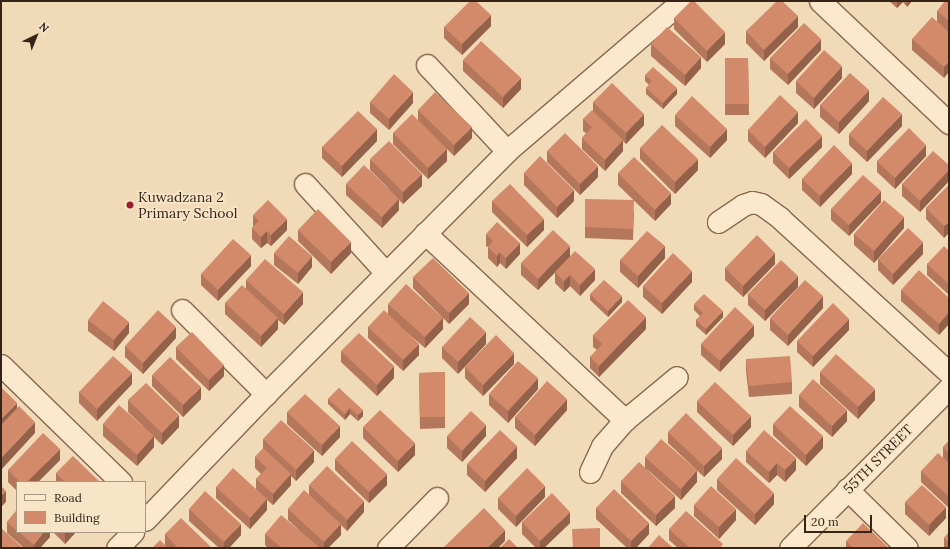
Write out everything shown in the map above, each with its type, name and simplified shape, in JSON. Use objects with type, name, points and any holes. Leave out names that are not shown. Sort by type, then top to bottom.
[{"type":"street","points":[[147,513],[507,151],[682,1]]},
{"type":"street","points":[[820,1],[947,116]]},
{"type":"street","points":[[427,65],[507,151]]},
{"type":"street","points":[[305,184],[386,273]]},
{"type":"street","points":[[718,222],[743,205],[752,202],[761,204],[780,218],[949,373]]},
{"type":"street","points":[[425,233],[625,420]]},
{"type":"street","points":[[182,310],[266,394]]},
{"type":"street","points":[[1,365],[120,481]]},
{"type":"street","points":[[590,472],[602,446],[625,420],[677,378]]},
{"type":"street","name":"55TH STREET","points":[[790,548],[949,388]]},
{"type":"street","points":[[847,489],[906,548]]},
{"type":"street","points":[[388,548],[437,498]]},
{"type":"street","points":[[117,548],[132,533]]},
{"type":"building","points":[[470,1],[476,1],[491,15],[462,44],[444,27]]},
{"type":"building","points":[[691,1],[694,1],[725,32],[707,51],[674,18]]},
{"type":"building","points":[[777,1],[782,1],[798,16],[764,50],[746,31]]},
{"type":"building","points":[[945,1],[949,1],[949,21],[937,11]]},
{"type":"building","points":[[932,17],[949,32],[949,61],[944,67],[912,39]]},
{"type":"building","points":[[804,23],[821,39],[788,74],[770,58]]},
{"type":"building","points":[[667,27],[701,57],[685,75],[651,44]]},
{"type":"building","points":[[481,41],[521,78],[503,97],[463,60]]},
{"type":"building","points":[[824,50],[842,66],[814,98],[796,81]]},
{"type":"building","points":[[725,58],[748,58],[749,104],[725,104]]},
{"type":"building","points":[[653,67],[677,88],[663,103],[646,88],[652,81],[645,75]]},
{"type":"building","points":[[850,73],[869,90],[839,122],[820,105]]},
{"type":"building","points":[[394,74],[413,92],[389,119],[370,102]]},
{"type":"building","points":[[612,83],[644,114],[626,133],[593,102]]},
{"type":"building","points":[[435,92],[472,127],[454,145],[418,110]]},
{"type":"building","points":[[780,95],[798,112],[765,147],[748,130]]},
{"type":"building","points":[[692,96],[727,129],[710,147],[675,115]]},
{"type":"building","points":[[883,97],[902,114],[867,151],[849,134]]},
{"type":"building","points":[[592,110],[623,140],[605,160],[582,138],[592,127],[583,119]]},
{"type":"building","points":[[358,111],[377,129],[342,166],[322,147]]},
{"type":"building","points":[[412,114],[447,149],[428,168],[393,133]]},
{"type":"building","points":[[806,119],[822,136],[789,168],[773,152]]},
{"type":"building","points":[[662,125],[698,159],[675,182],[640,148]]},
{"type":"building","points":[[909,128],[926,145],[895,178],[877,161]]},
{"type":"building","points":[[565,133],[598,166],[580,184],[547,151]]},
{"type":"building","points":[[389,141],[422,174],[403,192],[370,159]]},
{"type":"building","points":[[834,145],[852,163],[820,196],[802,179]]},
{"type":"building","points":[[933,151],[949,165],[949,170],[920,201],[902,184]]},
{"type":"building","points":[[540,156],[574,190],[557,207],[524,173]]},
{"type":"building","points":[[634,157],[671,193],[655,210],[618,173]]},
{"type":"building","points":[[364,165],[399,199],[382,217],[346,184]]},
{"type":"building","points":[[863,175],[881,191],[849,225],[831,209]]},
{"type":"building","points":[[510,184],[544,219],[527,235],[492,201]]},
{"type":"building","points":[[949,185],[949,222],[944,226],[926,208]]},
{"type":"building","points":[[585,199],[634,200],[633,229],[585,227]]},
{"type":"building","points":[[268,200],[287,219],[271,235],[267,231],[261,237],[252,228],[259,221],[253,215]]},
{"type":"building","points":[[884,200],[904,217],[874,251],[854,234]]},
{"type":"building","points":[[318,209],[351,242],[331,262],[298,230]]},
{"type":"building","points":[[497,222],[520,243],[506,258],[500,252],[497,256],[488,247],[493,241],[486,234]]},
{"type":"building","points":[[908,228],[923,242],[893,274],[878,259]]},
{"type":"building","points":[[553,230],[570,246],[538,279],[521,263]]},
{"type":"building","points":[[647,231],[665,246],[638,276],[620,260]]},
{"type":"building","points":[[757,235],[775,253],[743,286],[725,268]]},
{"type":"building","points":[[289,236],[312,256],[298,273],[274,253]]},
{"type":"building","points":[[233,239],[251,255],[218,290],[201,274]]},
{"type":"building","points":[[944,246],[949,251],[949,284],[927,264]]},
{"type":"building","points":[[575,251],[595,269],[580,285],[570,275],[564,281],[555,272]]},
{"type":"building","points":[[673,253],[692,271],[662,303],[643,286]]},
{"type":"building","points":[[433,258],[469,293],[449,313],[413,277]]},
{"type":"building","points":[[265,259],[303,292],[284,314],[246,280]]},
{"type":"building","points":[[781,260],[798,276],[765,310],[748,294]]},
{"type":"building","points":[[919,270],[949,298],[949,312],[939,324],[901,290]]},
{"type":"building","points":[[604,280],[622,296],[608,311],[590,294]]},
{"type":"building","points":[[805,280],[823,296],[788,335],[770,318]]},
{"type":"building","points":[[406,284],[443,318],[425,337],[388,304]]},
{"type":"building","points":[[242,285],[278,318],[261,336],[225,303]]},
{"type":"building","points":[[704,294],[723,311],[706,329],[696,320],[703,313],[694,304]]},
{"type":"building","points":[[628,300],[646,317],[599,366],[590,357],[602,344],[593,335]]},
{"type":"building","points":[[103,301],[129,322],[114,340],[88,320]]},
{"type":"building","points":[[833,303],[849,319],[813,356],[797,341]]},
{"type":"building","points":[[735,307],[754,325],[720,361],[701,344]]},
{"type":"building","points":[[158,310],[176,327],[143,363],[125,346]]},
{"type":"building","points":[[384,310],[419,344],[403,360],[368,327]]},
{"type":"building","points":[[470,317],[486,332],[458,362],[442,347]]},
{"type":"building","points":[[192,332],[224,365],[209,380],[176,347]]},
{"type":"building","points":[[359,333],[394,366],[377,385],[341,351]]},
{"type":"building","points":[[496,335],[514,353],[483,385],[465,367]]},
{"type":"building","points":[[836,354],[875,389],[858,407],[820,372]]},
{"type":"building","points":[[113,356],[132,373],[97,409],[79,392]]},
{"type":"building","points":[[790,356],[792,382],[749,386],[746,359]]},
{"type":"building","points":[[170,357],[201,387],[183,405],[152,375]]},
{"type":"building","points":[[518,361],[538,378],[508,411],[489,394]]},
{"type":"building","points":[[445,372],[445,417],[420,417],[419,373]]},
{"type":"building","points":[[813,379],[847,410],[832,426],[799,395]]},
{"type":"building","points":[[547,381],[567,399],[535,435],[515,417]]},
{"type":"building","points":[[715,382],[751,416],[733,435],[697,401]]},
{"type":"building","points":[[146,383],[179,415],[162,433],[128,400]]},
{"type":"building","points":[[1,387],[17,403],[1,419]]},
{"type":"building","points":[[339,388],[363,410],[358,415],[350,408],[345,414],[328,399]]},
{"type":"building","points":[[305,394],[340,426],[322,445],[287,412]]},
{"type":"building","points":[[119,405],[154,436],[137,455],[103,424]]},
{"type":"building","points":[[19,406],[35,422],[1,458],[1,425]]},
{"type":"building","points":[[790,406],[823,436],[806,455],[773,424]]},
{"type":"building","points":[[380,410],[415,443],[398,461],[363,427]]},
{"type":"building","points":[[471,411],[486,425],[462,451],[447,436]]},
{"type":"building","points":[[686,413],[722,448],[704,466],[668,432]]},
{"type":"building","points":[[281,420],[314,450],[296,470],[263,439]]},
{"type":"building","points":[[500,430],[517,446],[485,481],[467,464]]},
{"type":"building","points":[[764,430],[796,458],[785,470],[777,463],[769,472],[746,451]]},
{"type":"building","points":[[43,433],[60,449],[28,481],[19,481],[8,470]]},
{"type":"building","points":[[661,439],[697,470],[681,489],[645,457]]},
{"type":"building","points":[[352,441],[387,474],[369,492],[335,459]]},
{"type":"building","points":[[949,441],[949,453],[943,447]]},
{"type":"building","points":[[263,448],[291,474],[273,494],[256,479],[267,468],[255,457]]},
{"type":"building","points":[[938,453],[949,463],[949,497],[921,471]]},
{"type":"building","points":[[73,456],[99,481],[64,481],[56,473]]},
{"type":"building","points":[[736,458],[774,493],[755,514],[717,479]]},
{"type":"building","points":[[639,462],[675,496],[656,515],[621,481]]},
{"type":"building","points":[[327,466],[364,501],[347,520],[309,485]]},
{"type":"building","points":[[233,468],[267,499],[250,518],[216,487]]},
{"type":"building","points":[[527,468],[545,486],[516,516],[498,498]]},
{"type":"building","points":[[922,485],[946,507],[929,525],[905,502]]},
{"type":"building","points":[[1,486],[6,491],[1,496]]},
{"type":"building","points":[[711,486],[736,509],[719,527],[694,505]]},
{"type":"building","points":[[614,489],[649,523],[631,541],[596,508]]},
{"type":"building","points":[[304,490],[341,524],[324,542],[288,509]]},
{"type":"building","points":[[205,491],[241,524],[224,542],[189,509]]},
{"type":"building","points":[[552,493],[570,512],[540,541],[522,522]]},
{"type":"building","points":[[484,508],[505,530],[487,548],[443,548]]},
{"type":"building","points":[[16,511],[16,530],[7,522]]},
{"type":"building","points":[[686,511],[723,544],[720,548],[690,548],[669,529]]},
{"type":"building","points":[[281,515],[319,548],[282,548],[265,534]]},
{"type":"building","points":[[181,518],[212,548],[178,548],[165,534]]},
{"type":"building","points":[[863,523],[889,548],[853,548],[846,541]]},
{"type":"building","points":[[1,528],[23,548],[1,548]]},
{"type":"building","points":[[600,528],[600,548],[573,548],[572,529]]},
{"type":"building","points":[[949,532],[949,543],[944,538]]},
{"type":"building","points":[[20,533],[43,533],[34,545]]},
{"type":"building","points":[[659,535],[673,548],[648,548]]},
{"type":"building","points":[[509,539],[518,548],[500,548]]},
{"type":"building","points":[[160,540],[168,548],[152,548]]},
{"type":"place","name":"Kuwadzana 2 Primary School","points":[[130,205]]}]
